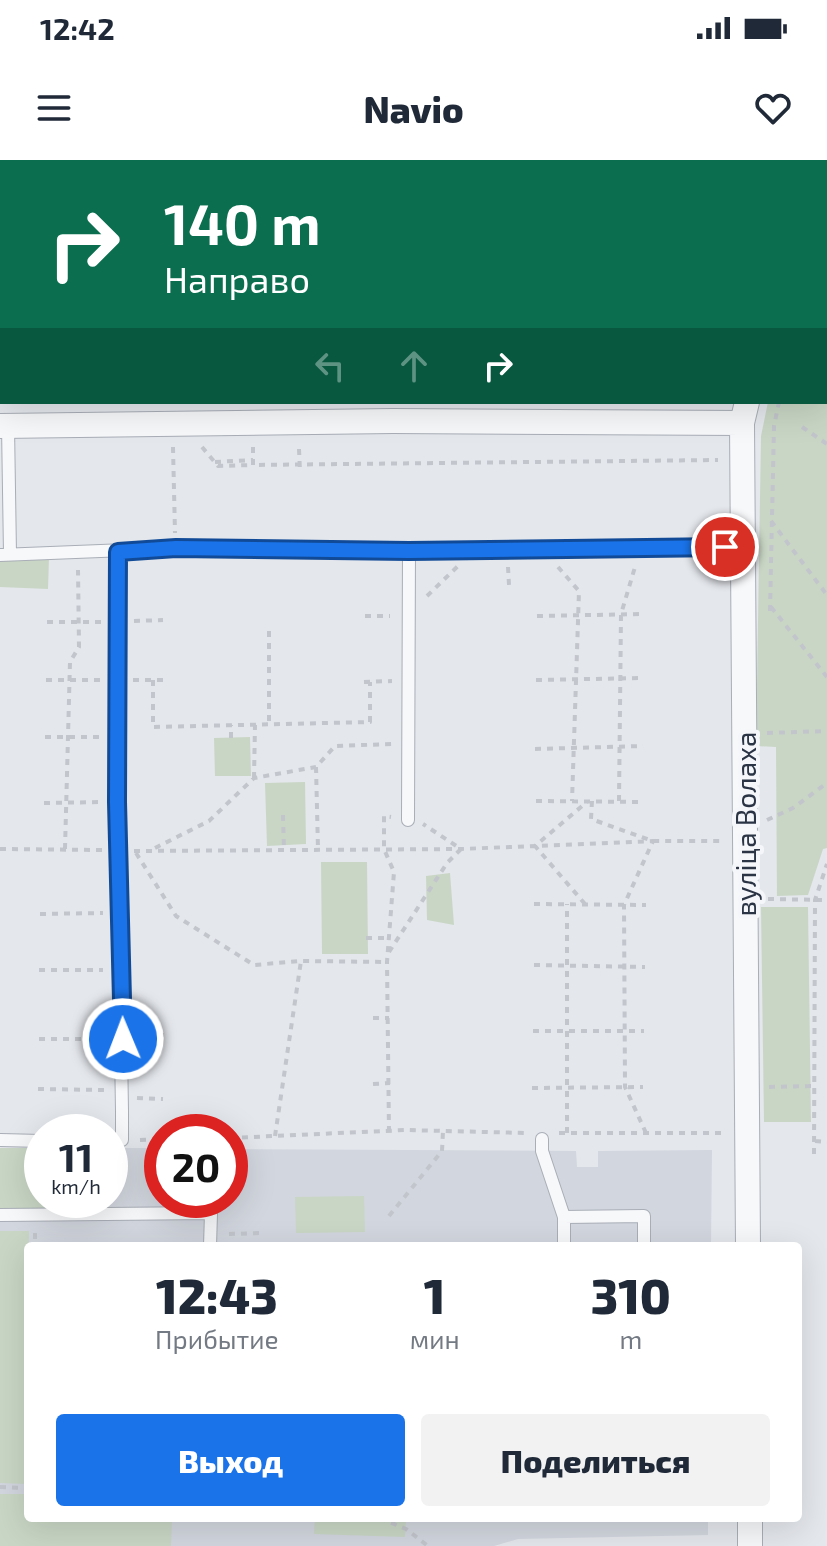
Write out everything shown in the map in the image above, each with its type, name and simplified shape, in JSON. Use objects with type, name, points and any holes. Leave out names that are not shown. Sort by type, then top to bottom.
[{"type":"street","points":[[4,426],[745,413]]},
{"type":"street","name":"вуліца Волаха","points":[[745,413],[743,549],[748,1242]]},
{"type":"street","points":[[750,1522],[750,1546]]},
{"type":"lane","points":[[4,426],[5,554],[176,548],[409,551],[743,549]]},
{"type":"lane","points":[[402,818],[407,743],[409,551]]},
{"type":"lane","points":[[118,552],[117,802],[122,1114]]},
{"type":"lane","points":[[543,1135],[542,1151],[564,1217],[564,1242]]},
{"type":"lane","points":[[0,1140],[24,1141]]},
{"type":"lane","points":[[0,1215],[211,1213],[210,1242]]},
{"type":"lane","points":[[564,1217],[644,1216],[644,1242]]},
{"type":"path","points":[[779,404],[774,426],[770,520],[770,606],[827,677]]},
{"type":"path","points":[[802,427],[827,444]]},
{"type":"path","points":[[173,447],[176,548]]},
{"type":"path","points":[[202,447],[218,466],[236,468],[253,462]]},
{"type":"path","points":[[253,447],[253,462]]},
{"type":"path","points":[[299,449],[300,471]]},
{"type":"path","points":[[215,462],[724,460]]},
{"type":"path","points":[[770,520],[827,595]]},
{"type":"path","points":[[365,616],[407,616],[463,561],[466,550]]},
{"type":"path","points":[[65,849],[70,662],[79,647],[78,553]]},
{"type":"path","points":[[619,801],[621,614],[636,561]]},
{"type":"path","points":[[555,563],[579,591],[572,801]]},
{"type":"path","points":[[537,616],[645,614]]},
{"type":"path","points":[[142,621],[163,620]]},
{"type":"path","points":[[47,622],[119,622]]},
{"type":"path","points":[[269,631],[269,725]]},
{"type":"path","points":[[536,680],[644,678]]},
{"type":"path","points":[[46,680],[118,680]]},
{"type":"path","points":[[141,680],[163,680]]},
{"type":"path","points":[[153,680],[153,727],[370,722],[370,682]]},
{"type":"path","points":[[364,682],[406,680]]},
{"type":"path","points":[[231,725],[231,738]]},
{"type":"path","points":[[254,778],[255,725]]},
{"type":"path","points":[[767,733],[827,731]]},
{"type":"path","points":[[45,737],[117,737]]},
{"type":"path","points":[[153,849],[209,821],[254,778],[316,767],[335,746],[407,743]]},
{"type":"path","points":[[535,749],[643,746]]},
{"type":"path","points":[[316,767],[318,849]]},
{"type":"path","points":[[770,819],[793,808],[827,783]]},
{"type":"path","points":[[536,801],[642,802]]},
{"type":"path","points":[[590,801],[591,819],[653,841]]},
{"type":"path","points":[[535,846],[590,801]]},
{"type":"path","points":[[44,803],[117,802]]},
{"type":"path","points":[[283,815],[284,851]]},
{"type":"path","points":[[389,1132],[387,962],[394,872],[384,849],[384,816],[424,825],[461,849]]},
{"type":"path","points":[[646,1133],[625,1087],[624,905],[653,841]]},
{"type":"path","points":[[0,849],[284,851],[728,841]]},
{"type":"path","points":[[535,846],[585,904]]},
{"type":"path","points":[[388,953],[447,863],[461,849]]},
{"type":"path","points":[[134,851],[176,916],[254,965],[301,961],[387,962]]},
{"type":"path","points":[[814,1154],[815,900],[824,882],[827,864]]},
{"type":"path","points":[[768,899],[827,900]]},
{"type":"path","points":[[534,904],[646,905]]},
{"type":"path","points":[[567,904],[567,1133]]},
{"type":"path","points":[[40,914],[121,913]]},
{"type":"path","points":[[366,938],[389,938]]},
{"type":"path","points":[[275,1136],[301,961]]},
{"type":"path","points":[[534,965],[645,967]]},
{"type":"path","points":[[39,970],[122,970]]},
{"type":"path","points":[[373,1018],[389,1018]]},
{"type":"path","points":[[533,1031],[644,1031]]},
{"type":"path","points":[[149,1035],[164,1035]]},
{"type":"path","points":[[39,1039],[123,1039]]},
{"type":"path","points":[[373,1084],[390,1083]]},
{"type":"path","points":[[764,1087],[815,1086]]},
{"type":"path","points":[[532,1088],[643,1087]]},
{"type":"path","points":[[38,1089],[122,1090]]},
{"type":"path","points":[[148,1098],[163,1099]]},
{"type":"path","points":[[248,1137],[443,1131],[543,1135],[732,1133]]},
{"type":"path","points":[[389,1216],[442,1151],[443,1131]]},
{"type":"path","points":[[815,1141],[827,1142]]},
{"type":"path","points":[[222,1234],[263,1233]]},
{"type":"path","points":[[0,1487],[24,1488]]},
{"type":"path","points":[[389,1522],[406,1529],[428,1546]]},
{"type":"shaded area","points":[[0,1148],[24,1148],[24,1218],[128,1218],[128,1148],[144,1148],[144,1218],[248,1218],[248,1149],[576,1151],[577,1167],[598,1167],[598,1151],[712,1150],[711,1242],[24,1242],[24,1522],[708,1522],[708,1535],[518,1539],[494,1546],[0,1546]]},
{"type":"green space","points":[[768,404],[827,404],[827,848],[823,849],[808,895],[777,896],[776,747],[756,746],[761,436]]},
{"type":"green space","points":[[49,558],[48,589],[0,587],[0,561]]},
{"type":"green space","points":[[250,737],[251,776],[215,776],[214,738]]},
{"type":"green space","points":[[305,782],[306,844],[267,846],[265,783]]},
{"type":"green space","points":[[321,862],[367,862],[368,954],[322,954]]},
{"type":"green space","points":[[450,873],[454,925],[427,920],[426,876]]},
{"type":"green space","points":[[761,907],[808,907],[811,1122],[764,1122]]},
{"type":"green space","points":[[0,1148],[24,1148],[24,1210],[0,1211]]},
{"type":"green space","points":[[364,1196],[365,1232],[296,1233],[295,1197]]},
{"type":"green space","points":[[0,1231],[29,1231],[29,1242],[24,1242],[24,1484],[0,1483]]},
{"type":"green space","points":[[0,1494],[24,1494],[24,1522],[172,1522],[171,1546],[0,1546]]},
{"type":"green space","points":[[315,1522],[406,1522],[405,1537],[314,1534]]},
{"type":"route","points":[[123,1039],[117,802],[118,552],[176,548],[409,551],[725,547]]}]
